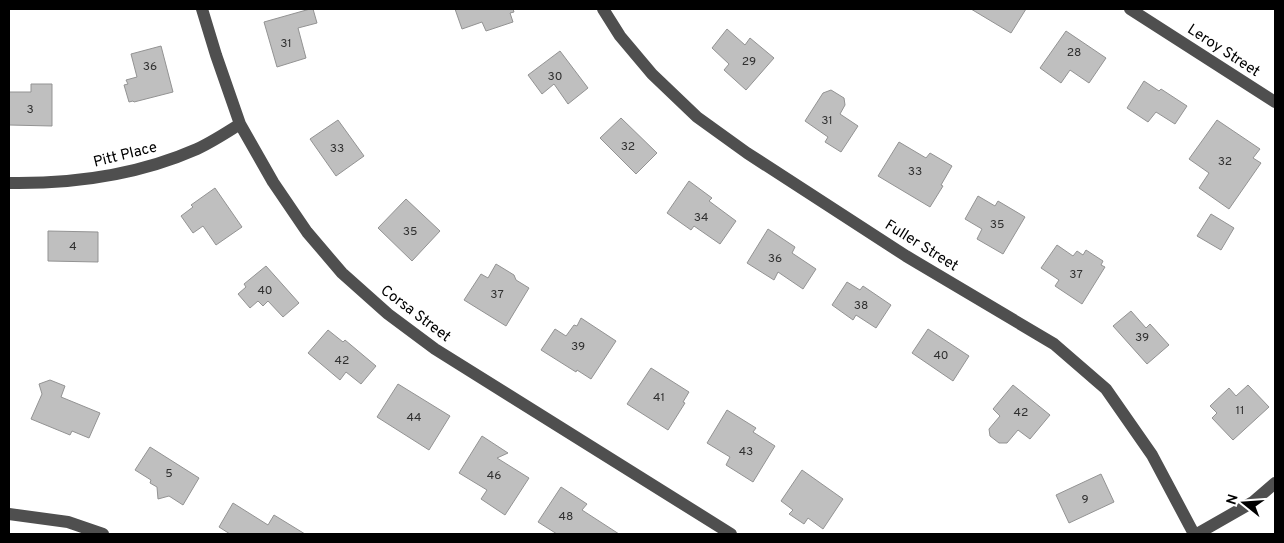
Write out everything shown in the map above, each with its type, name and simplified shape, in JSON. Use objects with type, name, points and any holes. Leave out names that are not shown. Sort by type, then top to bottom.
[{"type":"street","name":"Corsa Street","points":[[202,9],[240,124],[273,182],[307,232],[342,273],[388,314],[435,349],[731,534]]},
{"type":"street","name":"Fuller Street","points":[[602,9],[620,36],[652,74],[697,117],[747,153],[906,256],[1054,344],[1106,389],[1152,455],[1194,534]]},
{"type":"street","name":"Leroy Street","points":[[1130,9],[1275,102]]},
{"type":"street","name":"Pitt Place","points":[[9,183],[89,179],[146,168],[198,148],[240,124]]},
{"type":"street","points":[[1198,534],[1253,502],[1275,483]]},
{"type":"street","points":[[9,514],[68,522],[103,534]]},
{"type":"building","points":[[313,9],[317,23],[298,28],[306,58],[277,67],[264,22]]},
{"type":"building","points":[[455,9],[513,9],[514,12],[510,13],[513,22],[486,31],[482,22],[462,29]]},
{"type":"building","points":[[971,9],[1026,9],[1011,33]]},
{"type":"building","points":[[727,29],[745,45],[750,38],[774,58],[746,90],[724,70],[729,64],[712,48]]},
{"type":"building","points":[[1066,31],[1106,58],[1089,83],[1070,70],[1061,83],[1040,68]]},
{"type":"building","points":[[161,46],[173,92],[129,102],[124,85],[128,84],[126,80],[137,77],[131,54]]},
{"type":"building","points":[[560,51],[588,88],[568,104],[554,84],[542,94],[528,75]]},
{"type":"building","points":[[1144,81],[1159,91],[1161,89],[1187,106],[1175,124],[1156,112],[1148,122],[1127,108]]},
{"type":"building","points":[[31,84],[52,84],[52,126],[9,125],[9,92],[31,92]]},
{"type":"building","points":[[831,90],[844,98],[845,105],[840,114],[858,126],[841,152],[825,142],[828,137],[805,121],[823,93]]},
{"type":"building","points":[[621,118],[657,153],[636,174],[600,138]]},
{"type":"building","points":[[338,120],[364,156],[336,176],[310,139]]},
{"type":"building","points":[[1217,120],[1260,149],[1253,158],[1261,163],[1229,209],[1199,188],[1209,173],[1189,159]]},
{"type":"building","points":[[899,142],[926,158],[930,153],[952,166],[941,185],[943,186],[930,207],[878,176]]},
{"type":"building","points":[[689,181],[712,198],[709,201],[736,221],[720,244],[694,226],[691,230],[667,213]]},
{"type":"building","points":[[215,188],[242,227],[216,245],[203,226],[193,233],[181,216],[193,207],[191,205]]},
{"type":"building","points":[[978,196],[995,206],[998,201],[1025,217],[1003,254],[977,239],[982,229],[965,219]]},
{"type":"building","points":[[406,199],[440,231],[412,261],[378,228]]},
{"type":"building","points":[[1211,214],[1234,228],[1221,250],[1197,236]]},
{"type":"building","points":[[768,229],[795,247],[792,253],[816,269],[803,289],[778,272],[774,280],[747,263]]},
{"type":"building","points":[[48,231],[98,232],[98,262],[48,261]]},
{"type":"building","points":[[1057,245],[1073,256],[1077,251],[1083,255],[1086,250],[1103,261],[1101,265],[1105,267],[1082,304],[1055,286],[1059,280],[1041,268]]},
{"type":"building","points":[[496,264],[514,275],[516,280],[529,288],[506,326],[464,300],[481,274],[488,278]]},
{"type":"building","points":[[266,266],[299,303],[283,317],[268,301],[263,306],[258,301],[250,308],[238,294],[246,287],[244,284]]},
{"type":"building","points":[[847,282],[860,290],[863,286],[891,305],[876,328],[856,315],[853,320],[832,305]]},
{"type":"building","points":[[1131,311],[1146,328],[1150,324],[1169,345],[1147,364],[1113,326]]},
{"type":"building","points":[[581,318],[616,341],[591,379],[541,350],[555,329],[566,336],[574,325],[577,326]]},
{"type":"building","points":[[928,329],[969,356],[953,381],[912,353]]},
{"type":"building","points":[[328,330],[343,342],[345,340],[376,366],[361,384],[346,372],[340,380],[308,353]]},
{"type":"building","points":[[651,368],[689,392],[683,402],[685,403],[668,430],[627,404]]},
{"type":"building","points":[[50,380],[65,386],[61,397],[100,413],[89,438],[72,431],[70,435],[31,419],[42,394],[39,384]]},
{"type":"building","points":[[398,384],[450,416],[429,450],[377,417]]},
{"type":"building","points":[[1013,385],[1050,415],[1030,439],[1018,430],[1007,443],[999,443],[990,436],[989,429],[1000,416],[993,409]]},
{"type":"building","points":[[1248,385],[1269,407],[1233,440],[1212,418],[1217,413],[1210,406],[1229,388],[1236,396]]},
{"type":"building","points":[[727,410],[756,428],[753,432],[775,446],[753,482],[726,465],[730,457],[707,443]]},
{"type":"building","points":[[482,436],[508,453],[497,458],[529,478],[505,515],[481,499],[487,490],[459,473]]},
{"type":"building","points":[[150,447],[199,478],[183,505],[169,496],[158,499],[157,487],[150,483],[151,480],[135,470]]},
{"type":"building","points":[[802,470],[843,499],[823,529],[808,518],[804,524],[789,514],[793,510],[781,501]]},
{"type":"building","points":[[1101,474],[1114,502],[1069,523],[1056,495]]},
{"type":"building","points":[[561,487],[587,504],[582,510],[619,534],[557,534],[538,522]]},
{"type":"building","points":[[233,503],[268,525],[274,515],[305,534],[230,534],[219,527]]}]
